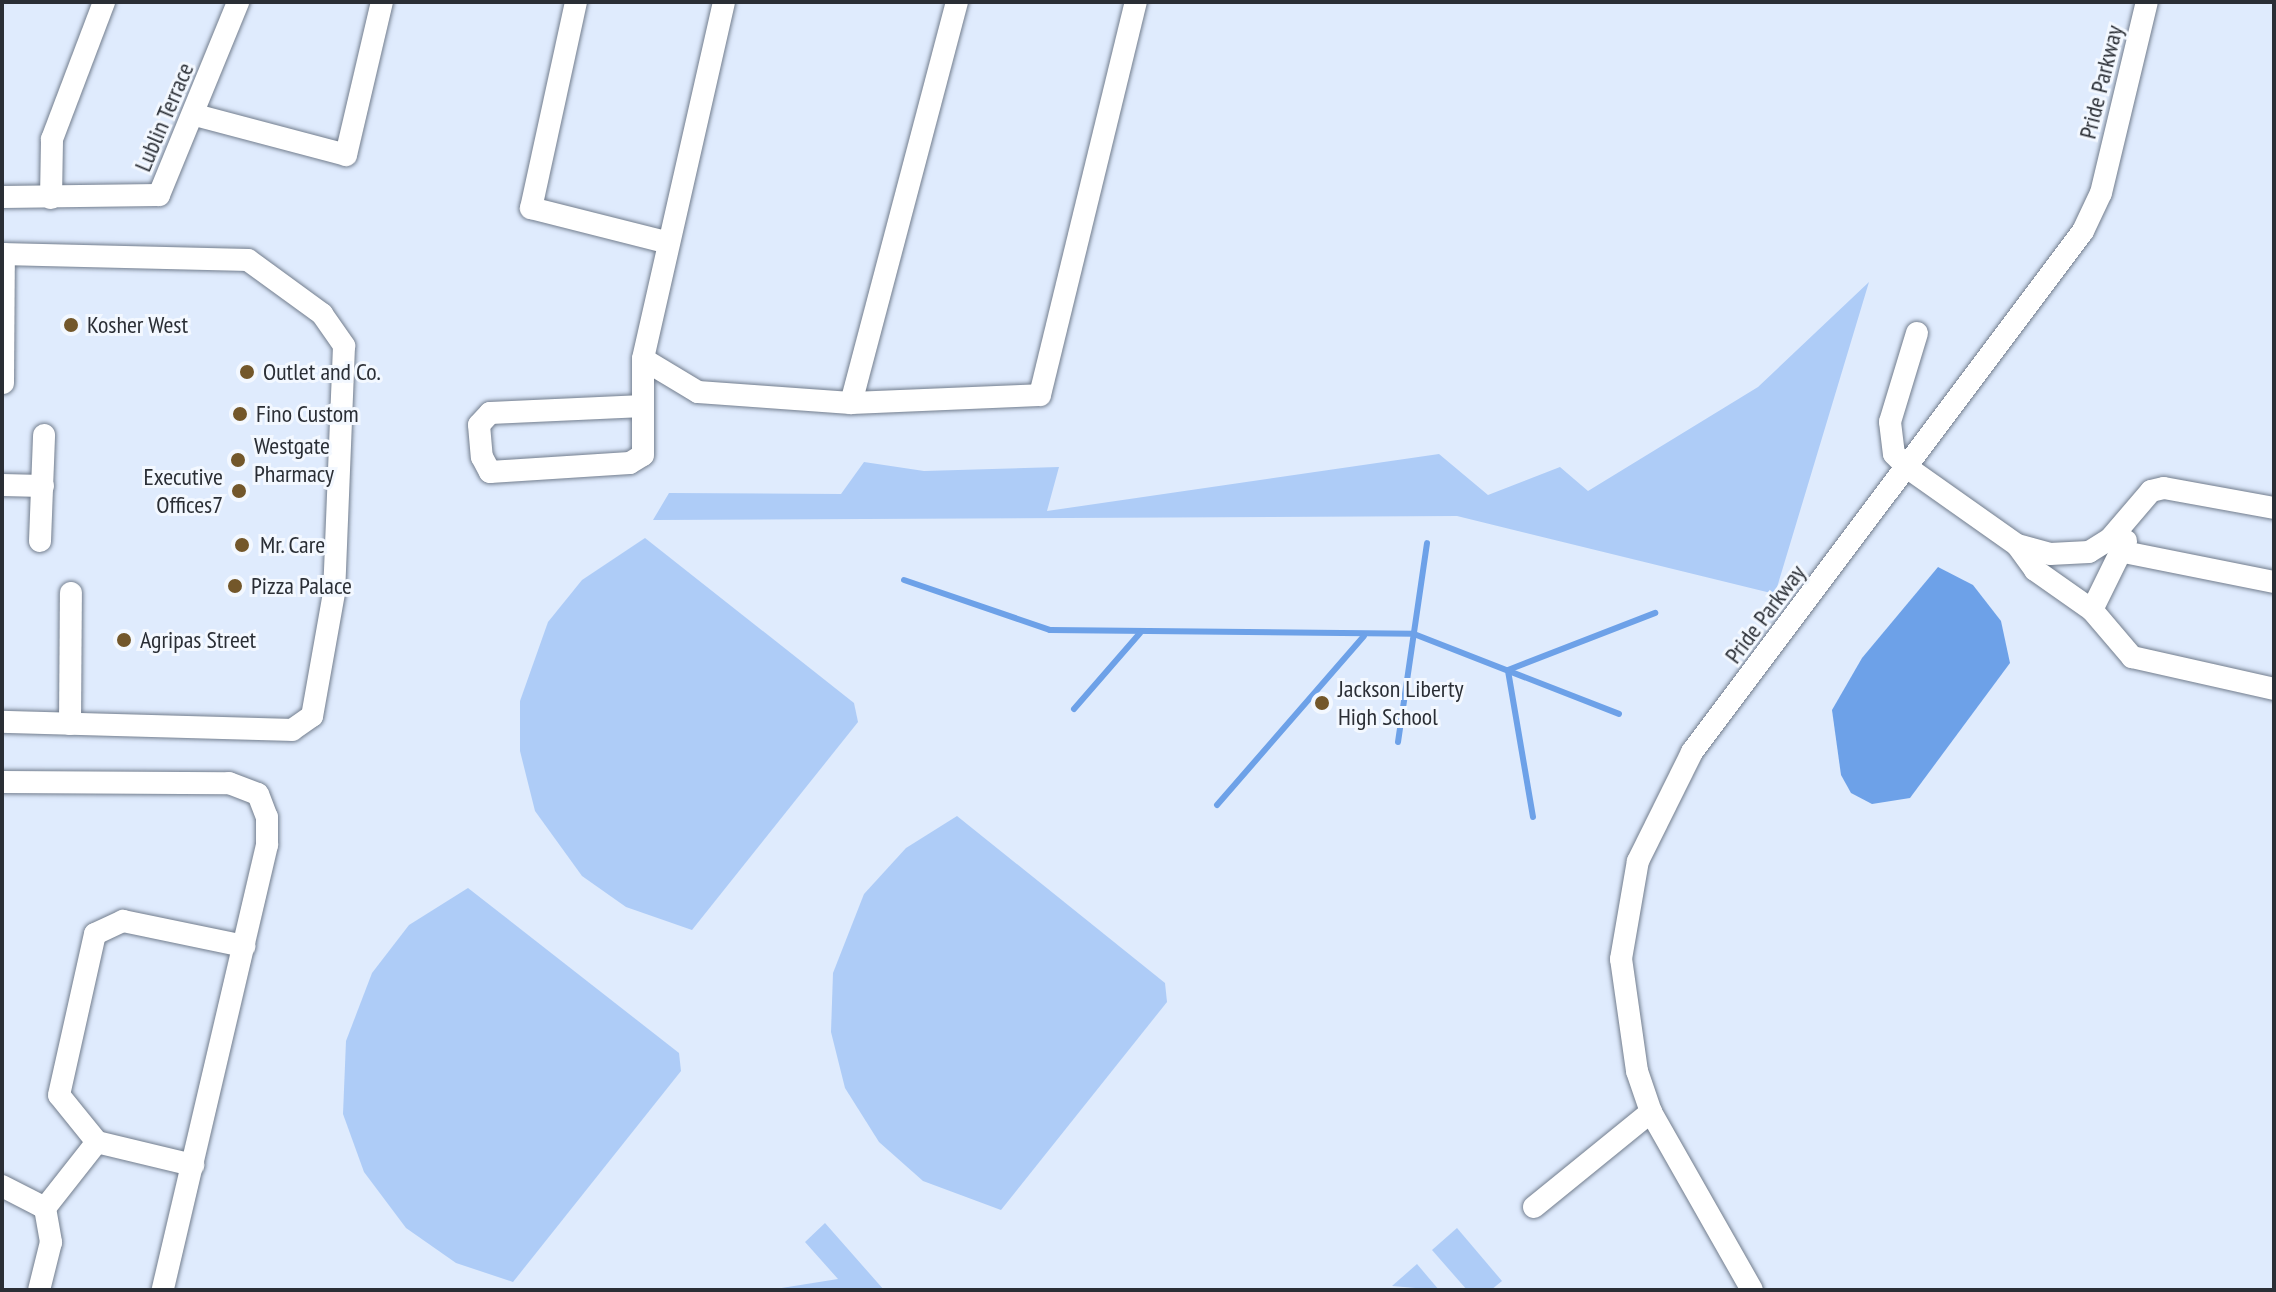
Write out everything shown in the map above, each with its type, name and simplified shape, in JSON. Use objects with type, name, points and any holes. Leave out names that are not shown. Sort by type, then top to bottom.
[{"type":"street","points":[[51,198],[52,139],[104,2]]},
{"type":"street","name":"Lublin Terrace","points":[[2,197],[159,195],[195,115],[238,2]]},
{"type":"street","points":[[195,115],[346,155],[382,2]]},
{"type":"street","points":[[576,2],[531,208],[669,243]]},
{"type":"street","points":[[643,406],[490,413],[479,425],[482,457],[490,472],[630,463],[643,455],[643,406],[643,359],[724,2]]},
{"type":"street","points":[[851,403],[957,2]]},
{"type":"street","points":[[643,359],[698,392],[851,403],[1040,395],[1136,2]]},
{"type":"street","name":"Pride Parkway","points":[[1752,1290],[1651,1112],[1623,1000],[1621,959],[1638,861],[1692,752],[1908,468],[2093,215],[2147,2]]},
{"type":"street","points":[[2,722],[292,730],[312,716],[334,593],[344,346],[322,314],[248,260],[3,254],[3,383]]},
{"type":"street","points":[[1917,333],[1890,422],[1894,454],[1908,468],[2017,545],[2035,570],[2092,610],[2132,657],[2274,689]]},
{"type":"street","points":[[40,541],[44,435]]},
{"type":"street","points":[[2,485],[43,486]]},
{"type":"street","points":[[2017,545],[2050,554],[2089,552],[2128,520],[2151,491],[2164,488],[2274,508]]},
{"type":"street","points":[[2092,610],[2124,552],[2128,520]]},
{"type":"street","points":[[2124,552],[2274,582]]},
{"type":"street","points":[[70,724],[71,593]]},
{"type":"street","points":[[2,782],[229,783],[258,794],[267,845],[163,1290]]},
{"type":"street","points":[[193,1165],[97,1142],[59,1095],[95,934],[123,921],[244,946]]},
{"type":"street","points":[[1534,1207],[1651,1112]]},
{"type":"street","points":[[39,1290],[51,1242],[45,1208],[97,1142]]},
{"type":"street","points":[[2,1186],[45,1208]]},
{"type":"shaded area","points":[[1869,282],[1775,594],[1457,516],[653,520],[669,493],[841,494],[864,462],[924,471],[1059,467],[1047,511],[1439,454],[1488,495],[1560,467],[1588,491],[1758,387]]},
{"type":"shaded area","points":[[645,538],[854,703],[858,722],[692,930],[626,907],[582,876],[535,811],[520,751],[520,701],[548,622],[582,580]]},
{"type":"shaded area","points":[[957,816],[1165,983],[1167,1002],[1001,1210],[923,1181],[879,1142],[845,1088],[831,1032],[833,973],[864,894],[906,848]]},
{"type":"shaded area","points":[[468,888],[679,1053],[681,1071],[513,1282],[456,1263],[406,1228],[364,1172],[343,1114],[346,1041],[372,973],[409,925]]},
{"type":"shaded area","points":[[825,1223],[884,1290],[769,1290],[838,1279],[805,1242]]},
{"type":"shaded area","points":[[1457,1228],[1502,1281],[1491,1290],[1467,1290],[1432,1250]]},
{"type":"shaded area","points":[[1417,1264],[1439,1290],[1392,1286]]},
{"type":"water","points":[[1938,567],[1973,585],[2001,621],[2010,663],[1910,798],[1872,804],[1851,793],[1841,775],[1832,710],[1862,658]]},
{"type":"waterway","points":[[1398,742],[1427,543]]},
{"type":"waterway","points":[[904,580],[1050,630],[1414,634],[1619,714]]},
{"type":"waterway","points":[[1533,817],[1508,670],[1655,613]]},
{"type":"waterway","points":[[1074,709],[1140,633]]},
{"type":"waterway","points":[[1217,805],[1364,636]]},
{"type":"place","name":"Kosher West","points":[[71,325]]},
{"type":"place","name":"Outlet and Co.","points":[[247,372]]},
{"type":"place","name":"Fino Custom","points":[[240,414]]},
{"type":"place","name":"Westgate Pharmacy","points":[[238,460]]},
{"type":"place","name":"Executive Offices7","points":[[239,491]]},
{"type":"place","name":"Mr. Care","points":[[242,545]]},
{"type":"place","name":"Pizza Palace","points":[[235,586]]},
{"type":"place","name":"Agripas Street","points":[[124,640]]},
{"type":"place","name":"Jackson Liberty High School","points":[[1322,703]]}]
